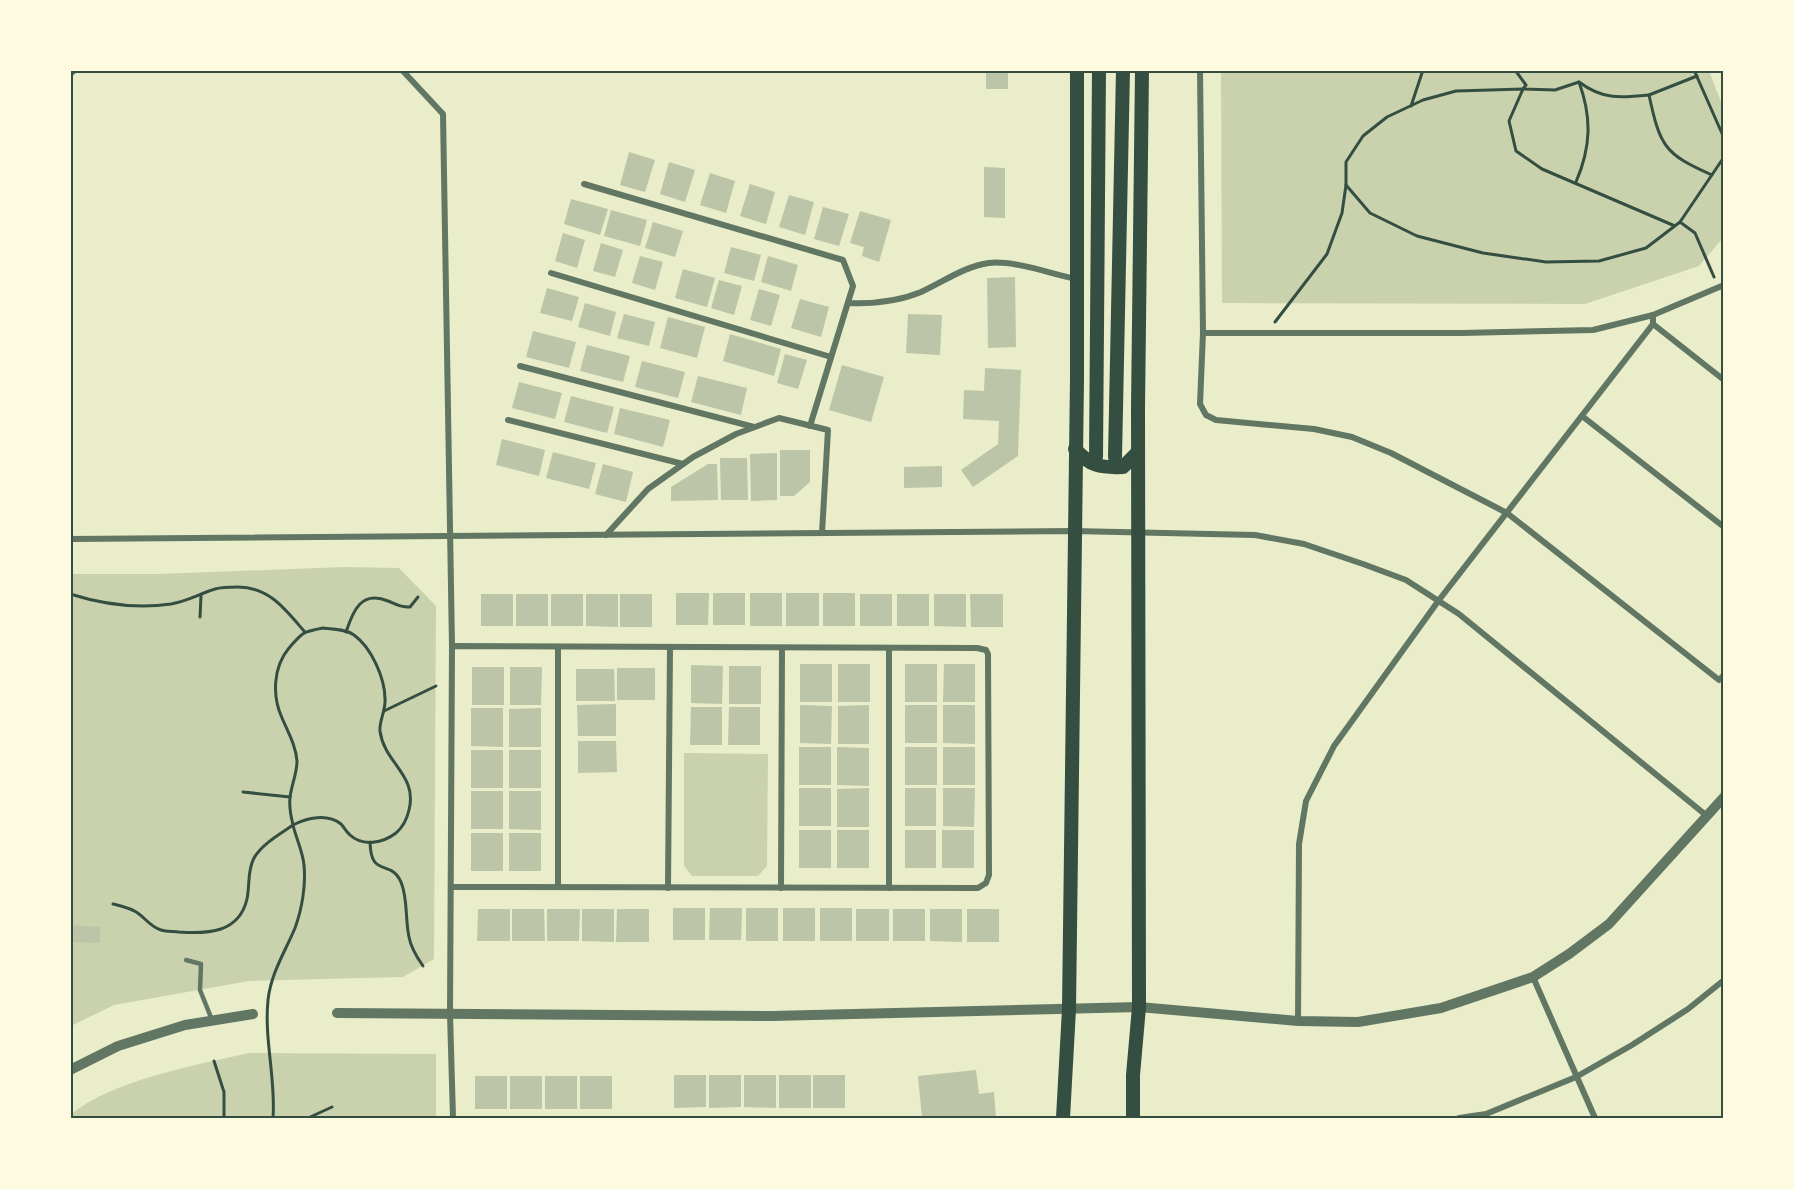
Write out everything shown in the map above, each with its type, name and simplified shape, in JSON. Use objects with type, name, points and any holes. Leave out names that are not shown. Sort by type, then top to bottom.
[{"type":"main road","points":[[1063,1119],[1069,1009],[1077,70]]},
{"type":"main road","points":[[1096,457],[1099,70]]},
{"type":"main road","points":[[1116,457],[1123,70]]},
{"type":"main road","points":[[1132,1119],[1139,1007],[1140,532],[1138,452],[1142,70]]},
{"type":"main road","points":[[1075,448],[1088,462],[1107,468],[1123,467],[1138,452]]},
{"type":"street","points":[[70,74],[75,70]]},
{"type":"street","points":[[402,70],[443,114],[451,536],[450,1014],[453,1119]]},
{"type":"street","points":[[1200,70],[1203,333],[1200,404],[1202,410],[1210,418],[1314,429],[1352,437],[1390,453],[1507,513],[1719,680],[1724,675]]},
{"type":"street","points":[[584,184],[843,260],[853,286],[810,426]]},
{"type":"street","points":[[848,303],[868,304],[896,300],[987,263],[1002,262],[1077,280]]},
{"type":"street","points":[[551,273],[831,357]]},
{"type":"street","points":[[1203,333],[1462,333],[1593,330],[1653,315],[1721,286]]},
{"type":"street","points":[[1298,1021],[1299,844],[1306,801],[1334,746],[1439,600],[1653,324],[1653,315]]},
{"type":"street","points":[[1653,324],[1724,380]]},
{"type":"street","points":[[520,366],[754,427]]},
{"type":"street","points":[[1582,416],[1724,527]]},
{"type":"street","points":[[606,535],[648,489],[683,464],[728,438],[778,418],[828,430],[822,533]]},
{"type":"street","points":[[508,420],[683,464]]},
{"type":"street","points":[[70,539],[1073,531],[1255,535],[1304,544],[1406,580],[1439,600],[1707,816]]},
{"type":"street","points":[[452,646],[982,648],[986,650],[989,659],[989,869],[986,883],[972,889],[452,887]]},
{"type":"street","points":[[558,647],[558,887]]},
{"type":"street","points":[[669,888],[670,647]]},
{"type":"street","points":[[781,888],[782,648]]},
{"type":"street","points":[[889,649],[889,888]]},
{"type":"street","points":[[337,1013],[772,1016],[1139,1007],[1298,1021],[1358,1022],[1442,1008],[1533,977],[1609,924],[1724,797]]},
{"type":"street","points":[[1533,977],[1595,1119]]},
{"type":"street","points":[[1459,1119],[1486,1114],[1576,1077],[1632,1046],[1688,1009],[1724,980]]},
{"type":"street","points":[[70,1071],[118,1046],[184,1025],[253,1014]]},
{"type":"lane","points":[[186,960],[201,964],[200,990],[212,1020]]},
{"type":"path","points":[[1411,106],[1423,70]]},
{"type":"path","points":[[1515,70],[1526,85],[1509,121],[1516,152],[1542,169],[1675,226]]},
{"type":"path","points":[[1694,70],[1724,138]]},
{"type":"path","points":[[1579,82],[1589,90],[1619,98],[1649,95],[1697,76]]},
{"type":"path","points":[[1267,333],[1327,254],[1342,213],[1346,162],[1363,136],[1387,117],[1423,100],[1456,91],[1555,90],[1579,82]]},
{"type":"path","points":[[1576,182],[1584,164],[1590,126],[1579,82]]},
{"type":"path","points":[[1649,95],[1655,121],[1666,148],[1684,162],[1712,175]]},
{"type":"path","points":[[1346,185],[1370,213],[1417,236],[1483,253],[1546,262],[1599,261],[1646,248],[1680,222],[1724,157]]},
{"type":"path","points":[[1680,222],[1695,233],[1721,286]]},
{"type":"path","points":[[70,594],[109,603],[141,605],[171,604],[228,587],[255,589],[278,602],[304,631]]},
{"type":"path","points":[[200,617],[201,596]]},
{"type":"path","points":[[346,632],[358,604],[365,600],[381,598],[405,608],[410,607],[418,597]]},
{"type":"path","points":[[113,904],[138,913],[147,923],[160,930],[207,933],[233,923],[243,910],[247,897],[249,871],[255,856],[293,825],[305,820],[330,819],[341,824],[355,839],[370,842],[385,840],[401,828],[410,808],[410,784],[391,759],[380,730],[385,691],[378,667],[354,635],[323,628],[304,631],[285,652],[276,679],[276,698],[281,716],[290,732],[297,763],[290,797],[293,825],[304,862],[304,882],[296,925],[277,964],[271,984],[267,1020],[274,1098],[273,1119]]},
{"type":"path","points":[[384,711],[436,686]]},
{"type":"path","points":[[243,792],[290,797]]},
{"type":"path","points":[[370,842],[370,858],[373,863],[392,871],[401,883],[409,939],[423,966]]},
{"type":"path","points":[[214,1061],[224,1092],[224,1119]]},
{"type":"path","points":[[308,1119],[332,1107]]},
{"type":"green space","points":[[1221,71],[1709,71],[1723,107],[1723,238],[1699,266],[1585,304],[1222,303]]},
{"type":"green space","points":[[345,567],[399,568],[436,606],[434,959],[403,977],[249,981],[114,1005],[71,1026],[71,574],[158,574]]},
{"type":"green space","points":[[684,753],[768,754],[767,866],[758,876],[692,876],[684,866]]},
{"type":"green space","points":[[249,1053],[436,1054],[436,1118],[71,1118],[70,1115],[88,1103],[131,1083],[155,1075]]},
{"type":"building","points":[[986,70],[1008,70],[1008,89],[986,89]]},
{"type":"building","points":[[629,152],[655,160],[645,192],[620,185]]},
{"type":"building","points":[[669,162],[695,170],[685,202],[660,194]]},
{"type":"building","points":[[984,167],[1005,168],[1005,218],[984,217]]},
{"type":"building","points":[[710,173],[735,181],[726,213],[700,205]]},
{"type":"building","points":[[750,184],[775,192],[766,224],[740,216]]},
{"type":"building","points":[[789,195],[814,202],[805,235],[779,227]]},
{"type":"building","points":[[571,199],[608,209],[600,235],[564,224]]},
{"type":"building","points":[[823,207],[849,214],[839,246],[814,239]]},
{"type":"building","points":[[611,210],[647,220],[640,246],[604,236]]},
{"type":"building","points":[[860,211],[891,220],[879,262],[862,256],[864,247],[850,243]]},
{"type":"building","points":[[653,222],[683,231],[675,257],[645,248]]},
{"type":"building","points":[[563,233],[585,240],[577,268],[555,261]]},
{"type":"building","points":[[601,243],[623,250],[615,277],[593,271]]},
{"type":"building","points":[[731,247],[761,255],[754,281],[724,273]]},
{"type":"building","points":[[640,256],[663,262],[655,290],[632,283]]},
{"type":"building","points":[[768,256],[798,265],[791,291],[761,282]]},
{"type":"building","points":[[683,269],[715,278],[707,307],[675,298]]},
{"type":"building","points":[[1015,277],[1016,347],[988,348],[987,278]]},
{"type":"building","points":[[719,280],[742,286],[734,315],[711,308]]},
{"type":"building","points":[[547,288],[579,297],[572,321],[540,313]]},
{"type":"building","points":[[759,289],[780,295],[771,326],[750,320]]},
{"type":"building","points":[[800,299],[829,307],[821,337],[791,328]]},
{"type":"building","points":[[585,303],[616,312],[610,336],[578,327]]},
{"type":"building","points":[[624,314],[655,322],[649,346],[617,338]]},
{"type":"building","points":[[908,314],[942,315],[940,355],[906,353]]},
{"type":"building","points":[[668,317],[705,327],[697,358],[660,348]]},
{"type":"building","points":[[533,331],[576,342],[569,368],[526,357]]},
{"type":"building","points":[[730,334],[781,349],[774,376],[723,361]]},
{"type":"building","points":[[587,345],[630,356],[623,382],[580,371]]},
{"type":"building","points":[[785,354],[807,360],[798,389],[777,383]]},
{"type":"building","points":[[642,361],[685,372],[678,398],[635,387]]},
{"type":"building","points":[[842,365],[884,377],[871,422],[829,410]]},
{"type":"building","points":[[985,368],[1021,370],[1018,456],[973,487],[961,470],[998,444],[999,421],[963,419],[964,390],[984,391]]},
{"type":"building","points":[[698,376],[747,388],[741,415],[691,402]]},
{"type":"building","points":[[519,382],[562,393],[555,419],[512,408]]},
{"type":"building","points":[[571,396],[614,407],[607,433],[564,422]]},
{"type":"building","points":[[620,408],[670,420],[663,447],[614,434]]},
{"type":"building","points":[[502,439],[545,450],[539,476],[496,465]]},
{"type":"building","points":[[780,450],[810,450],[810,482],[794,496],[780,496]]},
{"type":"building","points":[[553,452],[596,463],[589,489],[546,478]]},
{"type":"building","points":[[777,453],[777,500],[751,501],[750,454]]},
{"type":"building","points":[[720,458],[747,458],[748,500],[721,500]]},
{"type":"building","points":[[603,464],[633,472],[626,502],[595,494]]},
{"type":"building","points":[[708,464],[717,464],[718,500],[671,501],[671,487]]},
{"type":"building","points":[[942,466],[942,487],[904,488],[904,467]]},
{"type":"building","points":[[676,593],[709,593],[708,625],[676,625]]},
{"type":"building","points":[[713,593],[745,593],[745,625],[713,625]]},
{"type":"building","points":[[750,593],[782,593],[782,626],[750,626]]},
{"type":"building","points":[[786,593],[819,593],[819,626],[786,626]]},
{"type":"building","points":[[823,593],[855,593],[855,626],[823,626]]},
{"type":"building","points":[[481,594],[513,594],[513,626],[481,626]]},
{"type":"building","points":[[516,594],[548,594],[548,626],[516,626]]},
{"type":"building","points":[[551,594],[583,594],[583,626],[551,626]]},
{"type":"building","points":[[586,594],[618,594],[618,627],[586,626]]},
{"type":"building","points":[[620,594],[652,594],[652,627],[620,627]]},
{"type":"building","points":[[860,594],[892,594],[892,626],[860,626]]},
{"type":"building","points":[[897,594],[929,594],[929,626],[897,626]]},
{"type":"building","points":[[934,594],[966,594],[966,627],[934,626]]},
{"type":"building","points":[[970,594],[1003,594],[1003,627],[971,627]]},
{"type":"building","points":[[800,664],[832,664],[832,702],[800,702]]},
{"type":"building","points":[[838,664],[870,664],[870,702],[838,702]]},
{"type":"building","points":[[905,664],[937,664],[937,702],[905,702]]},
{"type":"building","points":[[944,664],[975,664],[975,702],[943,702]]},
{"type":"building","points":[[691,665],[723,666],[722,704],[691,703]]},
{"type":"building","points":[[729,666],[761,666],[761,704],[729,704]]},
{"type":"building","points":[[472,667],[504,667],[504,705],[472,705]]},
{"type":"building","points":[[510,667],[542,667],[541,705],[510,705]]},
{"type":"building","points":[[617,668],[655,668],[655,700],[617,700]]},
{"type":"building","points":[[576,669],[614,669],[615,701],[576,701]]},
{"type":"building","points":[[616,704],[616,736],[578,736],[577,705]]},
{"type":"building","points":[[800,705],[832,706],[831,744],[800,743]]},
{"type":"building","points":[[869,705],[869,744],[838,744],[838,706]]},
{"type":"building","points":[[905,705],[937,705],[937,743],[905,743]]},
{"type":"building","points":[[943,705],[975,705],[975,744],[943,743]]},
{"type":"building","points":[[691,707],[722,707],[722,745],[690,745]]},
{"type":"building","points":[[729,707],[760,707],[760,745],[728,745]]},
{"type":"building","points":[[471,708],[503,708],[503,747],[471,746]]},
{"type":"building","points":[[541,708],[541,747],[509,747],[509,709]]},
{"type":"building","points":[[578,741],[616,741],[617,772],[578,773]]},
{"type":"building","points":[[799,747],[831,747],[831,785],[799,785]]},
{"type":"building","points":[[837,747],[869,748],[869,786],[837,785]]},
{"type":"building","points":[[905,747],[937,747],[937,785],[905,785]]},
{"type":"building","points":[[943,747],[975,747],[975,785],[943,785]]},
{"type":"building","points":[[471,750],[503,750],[503,788],[471,788]]},
{"type":"building","points":[[509,750],[541,750],[541,788],[509,788]]},
{"type":"building","points":[[799,788],[831,788],[831,826],[799,826]]},
{"type":"building","points":[[869,788],[869,827],[837,827],[837,789]]},
{"type":"building","points":[[905,788],[936,788],[936,826],[905,826]]},
{"type":"building","points":[[943,788],[975,788],[974,827],[943,826]]},
{"type":"building","points":[[471,791],[503,791],[503,829],[471,829]]},
{"type":"building","points":[[509,791],[541,791],[541,830],[509,829]]},
{"type":"building","points":[[799,830],[831,830],[831,868],[799,868]]},
{"type":"building","points":[[837,830],[869,830],[869,868],[837,868]]},
{"type":"building","points":[[905,830],[936,830],[936,868],[905,868]]},
{"type":"building","points":[[942,830],[974,830],[974,868],[942,868]]},
{"type":"building","points":[[471,833],[503,833],[503,871],[471,871]]},
{"type":"building","points":[[509,833],[541,833],[541,871],[509,871]]},
{"type":"building","points":[[673,908],[705,908],[705,940],[673,940]]},
{"type":"building","points":[[710,908],[742,908],[741,940],[709,940]]},
{"type":"building","points":[[746,908],[778,908],[778,941],[746,941]]},
{"type":"building","points":[[783,908],[815,908],[815,941],[783,941]]},
{"type":"building","points":[[820,908],[852,908],[852,941],[820,941]]},
{"type":"building","points":[[478,909],[510,909],[510,941],[477,941]]},
{"type":"building","points":[[512,909],[544,909],[545,941],[512,941]]},
{"type":"building","points":[[547,909],[580,909],[579,941],[547,941]]},
{"type":"building","points":[[582,909],[614,909],[614,942],[582,941]]},
{"type":"building","points":[[617,909],[649,909],[649,942],[616,942]]},
{"type":"building","points":[[856,909],[889,909],[889,941],[856,941]]},
{"type":"building","points":[[893,909],[925,909],[925,941],[893,941]]},
{"type":"building","points":[[930,909],[962,909],[962,942],[930,941]]},
{"type":"building","points":[[967,909],[999,909],[999,942],[967,942]]},
{"type":"building","points":[[70,925],[100,927],[100,943],[70,942]]},
{"type":"building","points":[[976,1070],[979,1094],[994,1092],[996,1118],[922,1118],[918,1076]]},
{"type":"building","points":[[674,1075],[706,1075],[706,1107],[674,1108]]},
{"type":"building","points":[[709,1075],[741,1075],[741,1107],[709,1108]]},
{"type":"building","points":[[744,1075],[776,1075],[776,1108],[744,1107]]},
{"type":"building","points":[[779,1075],[811,1075],[811,1108],[779,1108]]},
{"type":"building","points":[[813,1075],[845,1075],[845,1108],[813,1108]]},
{"type":"building","points":[[475,1076],[507,1076],[507,1109],[475,1109]]},
{"type":"building","points":[[510,1076],[542,1076],[542,1109],[510,1109]]},
{"type":"building","points":[[545,1076],[577,1076],[577,1109],[545,1109]]},
{"type":"building","points":[[580,1076],[612,1076],[612,1109],[580,1109]]}]
